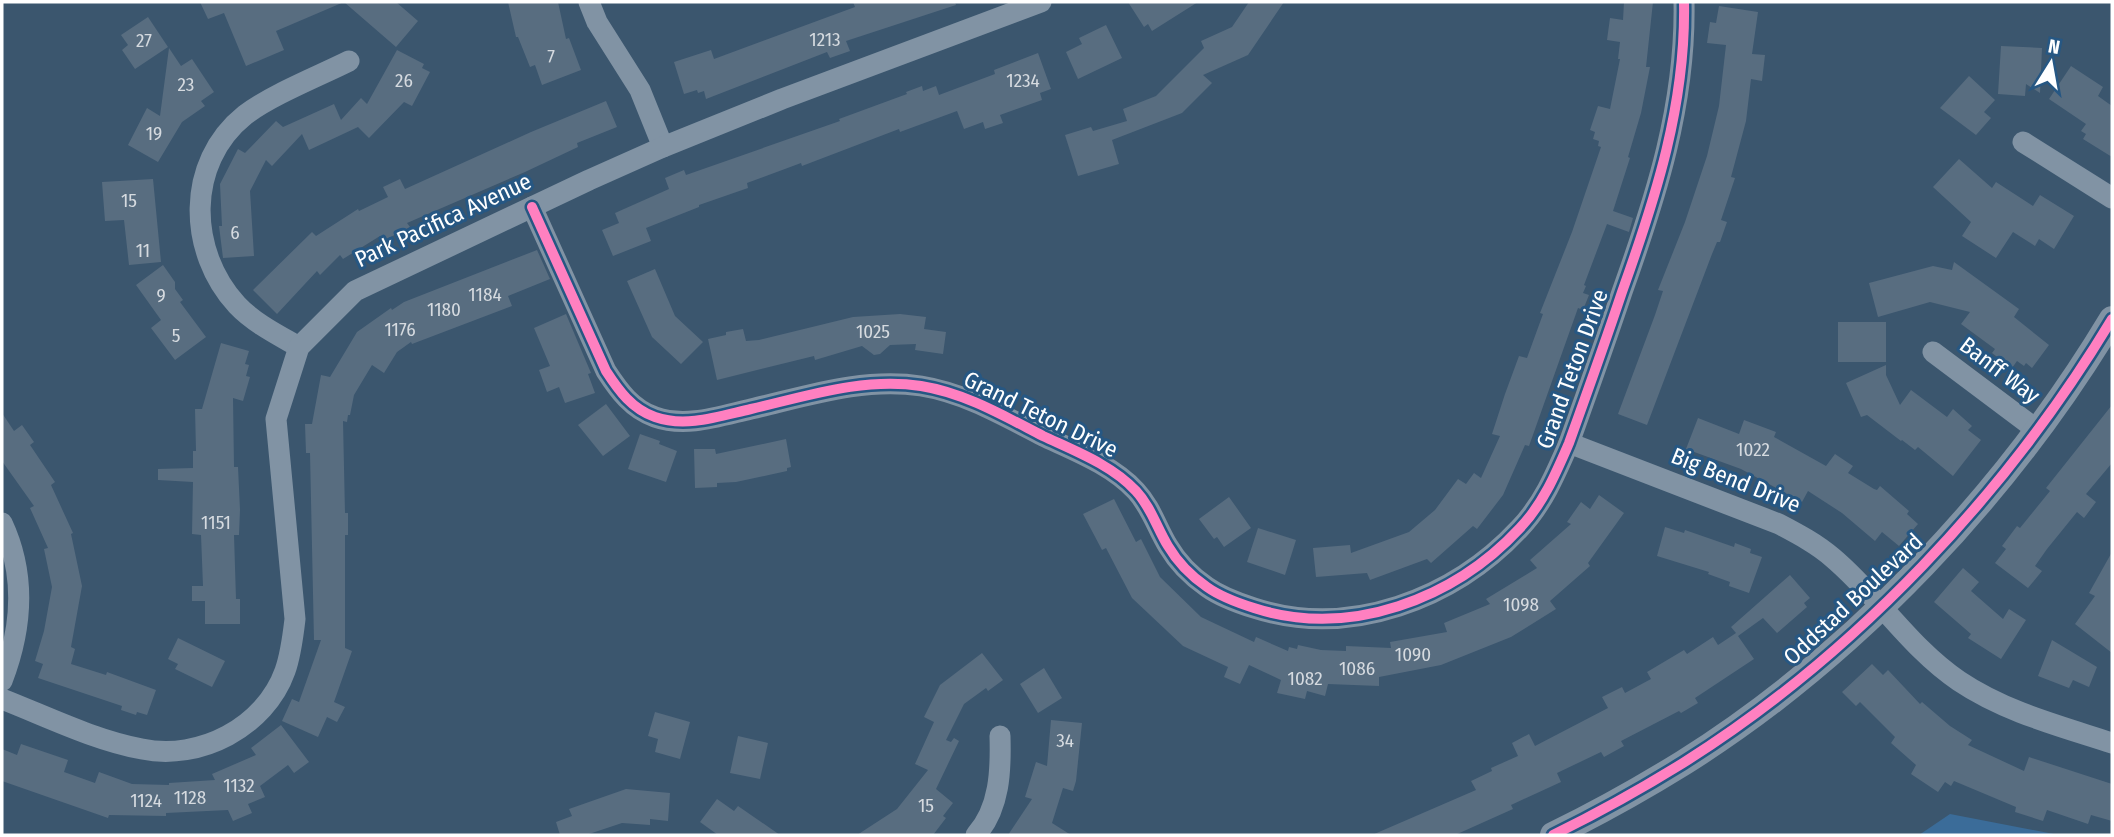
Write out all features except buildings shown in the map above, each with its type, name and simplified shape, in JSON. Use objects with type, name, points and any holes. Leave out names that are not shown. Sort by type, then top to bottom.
[{"type":"street","points":[[589,2],[597,22],[640,90],[663,147]]},
{"type":"street","name":"Park Pacifica Avenue","points":[[2,699],[117,743],[145,750],[177,751],[205,746],[232,734],[256,716],[279,683],[292,646],[295,619],[276,419],[299,347],[355,291],[663,147],[782,99],[1041,2]]},
{"type":"street","name":"Grand Teton Drive","points":[[532,207],[606,371],[620,393],[636,408],[656,417],[678,422],[703,420],[836,389],[871,384],[903,384],[939,389],[973,401],[1117,474],[1137,492],[1155,517],[1168,545],[1185,570],[1209,589],[1237,603],[1268,613],[1303,619],[1338,619],[1371,614],[1440,590],[1480,564],[1498,551],[1523,525],[1542,499],[1569,443],[1662,175],[1678,98],[1684,2]]},
{"type":"street","points":[[299,347],[240,308],[213,272],[204,250],[200,225],[202,191],[213,156],[244,116],[349,61]]},
{"type":"street","points":[[2023,142],[2112,198]]},
{"type":"street","name":"Oddstad Boulevard","points":[[1553,835],[1656,779],[1729,732],[1809,670],[1880,607],[1956,528],[2037,430],[2112,319]]},
{"type":"street","name":"Banff Way","points":[[1933,352],[2037,430]]},
{"type":"street","name":"Big Bend Drive","points":[[1569,443],[1779,524],[1808,540],[1834,559],[1933,660],[1958,681],[2017,711],[2112,743]]},
{"type":"street","points":[[2,523],[15,561],[20,614],[2,681]]},
{"type":"street","points":[[976,835],[991,809],[999,786],[1000,736]]},
{"type":"shaded area","points":[[1950,814],[2059,835],[1919,835]]},
{"type":"cycle path","points":[[532,207],[606,371],[627,398],[647,414],[667,420],[691,421],[857,386],[900,384],[937,389],[984,406],[1092,459],[1116,474],[1141,497],[1181,564],[1218,594],[1254,608],[1290,616],[1327,619],[1363,615],[1432,593],[1464,575],[1494,553],[1520,528],[1536,509],[1548,488],[1569,443],[1657,185],[1680,77],[1684,2]]},
{"type":"cycle path","points":[[1553,835],[1651,782],[1747,720],[1867,621],[1976,507],[2071,383],[2112,319]]}]
